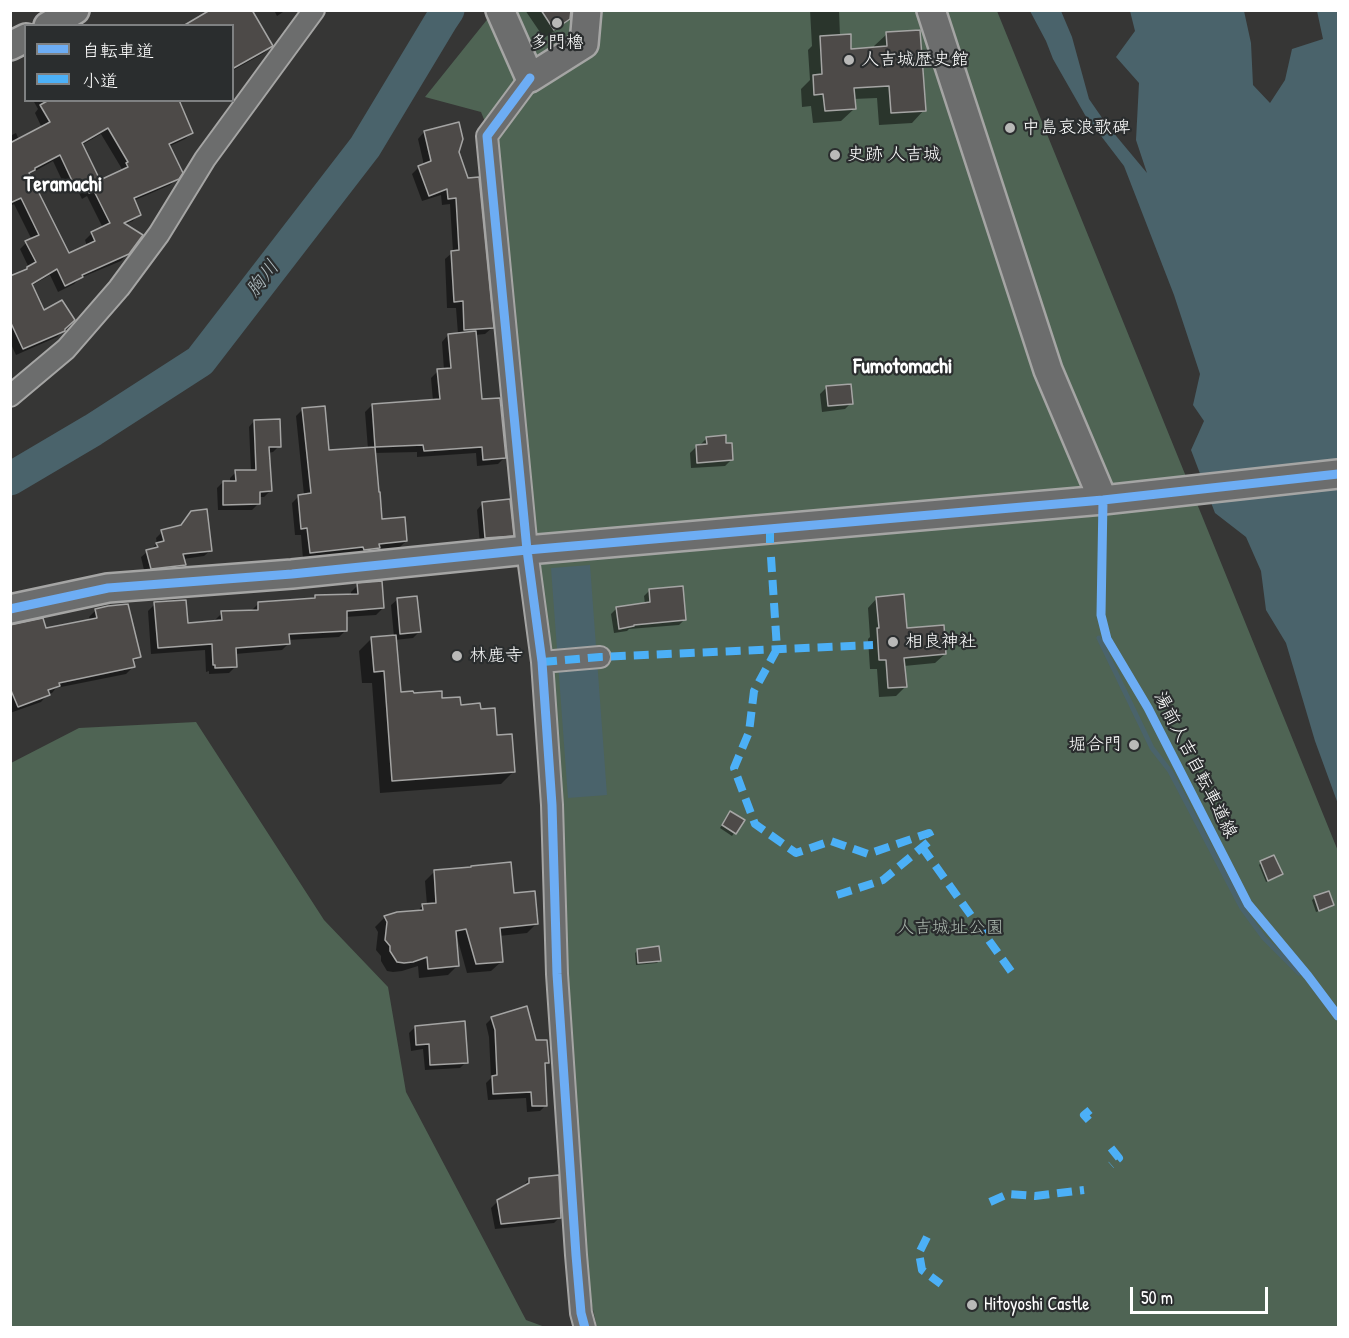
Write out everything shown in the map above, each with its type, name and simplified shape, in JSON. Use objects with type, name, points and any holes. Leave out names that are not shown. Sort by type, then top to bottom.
[{"type":"street","points":[[51,24],[75,10]]},
{"type":"street","points":[[10,396],[66,349],[119,288],[159,234],[205,159],[314,10]]},
{"type":"street","points":[[500,10],[530,78]]},
{"type":"street","points":[[585,1328],[581,1313],[576,1255],[557,974],[549,661],[527,550],[487,136],[530,78],[584,44],[587,10]]},
{"type":"street","points":[[931,10],[1048,370],[1103,500]]},
{"type":"street","points":[[10,46],[24,39]]},
{"type":"street","points":[[10,609],[108,588],[292,574],[527,550],[1103,500],[1338,474]]},
{"type":"street","points":[[549,661],[600,657]]},
{"type":"green space","name":"人吉城址公園","points":[[494,11],[997,11],[1338,851],[1338,1327],[597,1327],[584,1271],[492,139],[481,112],[425,97]]},
{"type":"green space","points":[[196,722],[324,920],[388,987],[406,1092],[526,1320],[545,1327],[11,1327],[11,763],[79,728]]},
{"type":"water","points":[[1030,11],[1061,11],[1072,37],[1089,99],[1107,125],[1147,173],[1136,140],[1139,83],[1116,57],[1135,31],[1130,11],[1244,11],[1251,43],[1253,85],[1270,103],[1285,80],[1292,49],[1323,39],[1317,11],[1338,11],[1338,804],[1315,741],[1286,643],[1266,610],[1261,571],[1246,537],[1215,513],[1191,450],[1204,421],[1193,405],[1200,374],[1174,295],[1124,166],[1085,115],[1053,59]]},
{"type":"water","points":[[590,565],[607,795],[568,798],[551,568]]},
{"type":"building","points":[[210,10],[252,10],[273,46],[234,68],[234,24],[186,24]]},
{"type":"building","name":"多門櫓","points":[[541,10],[571,10],[570,19],[554,30]]},
{"type":"building","name":"人吉城歴史館","points":[[920,30],[926,111],[891,113],[889,86],[854,88],[856,109],[825,111],[823,94],[814,95],[813,75],[822,74],[820,36],[851,34],[851,49],[887,46],[886,32]]},
{"type":"building","points":[[45,102],[180,102],[193,133],[169,144],[183,173],[179,179],[134,198],[141,215],[124,223],[143,235],[129,254],[82,275],[83,277],[65,286],[57,269],[32,284],[44,310],[62,300],[75,320],[65,331],[23,349],[10,321],[10,276],[27,269],[36,262],[25,241],[39,235],[21,198],[10,203],[10,143],[50,122],[40,105]],"holes":[[[108,128],[128,162],[126,163],[128,167],[100,180],[82,143]],[[60,155],[75,187],[84,183],[89,193],[94,191],[110,223],[91,232],[95,241],[69,253],[29,173]]]},
{"type":"building","points":[[459,122],[463,139],[459,152],[468,178],[479,177],[494,328],[464,330],[463,301],[454,302],[451,251],[459,250],[456,198],[448,199],[447,189],[429,196],[418,166],[431,161],[424,131]]},
{"type":"building","points":[[476,331],[482,399],[500,398],[506,458],[483,460],[482,447],[424,451],[423,445],[375,447],[372,404],[440,399],[437,369],[451,368],[448,334]]},
{"type":"building","points":[[851,384],[853,404],[828,406],[826,386]]},
{"type":"building","points":[[325,406],[329,450],[375,447],[382,519],[405,517],[407,541],[379,544],[380,548],[364,550],[363,547],[310,553],[307,528],[301,529],[298,495],[311,493],[302,408]]},
{"type":"building","points":[[280,419],[281,447],[269,447],[272,491],[260,492],[260,504],[223,505],[223,481],[236,481],[235,470],[256,470],[254,420]]},
{"type":"building","points":[[726,435],[726,443],[732,443],[733,460],[697,463],[696,445],[707,444],[706,437]]},
{"type":"building","points":[[510,499],[514,536],[485,538],[482,502]]},
{"type":"building","points":[[207,509],[212,551],[183,554],[186,565],[151,569],[146,550],[158,547],[156,543],[164,541],[161,530],[181,525],[191,511]]},
{"type":"building","points":[[382,581],[384,608],[347,611],[347,631],[289,634],[290,644],[236,648],[237,667],[215,668],[212,644],[158,648],[154,602],[186,600],[188,623],[222,620],[221,611],[258,610],[258,602],[315,598],[315,595],[358,594],[357,583]]},
{"type":"building","points":[[683,586],[686,620],[634,625],[619,629],[616,607],[650,602],[649,589]]},
{"type":"building","points":[[904,594],[907,628],[944,625],[946,654],[904,658],[907,687],[888,688],[886,660],[879,660],[876,597]]},
{"type":"building","points":[[417,596],[421,632],[400,634],[397,598]]},
{"type":"building","points":[[128,604],[141,657],[133,659],[135,667],[59,683],[60,686],[48,690],[50,695],[18,707],[10,688],[10,625],[43,618],[46,628],[97,618],[95,609]]},
{"type":"building","points":[[396,635],[401,692],[442,691],[442,698],[460,697],[461,705],[480,703],[481,709],[495,708],[497,735],[512,734],[515,772],[392,781],[384,671],[374,672],[371,637]]},
{"type":"building","points":[[730,811],[745,820],[736,834],[722,825]]},
{"type":"building","points":[[1274,855],[1283,874],[1268,881],[1260,861]]},
{"type":"building","points":[[511,862],[514,893],[535,891],[538,924],[500,928],[503,962],[476,964],[466,929],[456,931],[459,966],[428,969],[427,957],[413,962],[397,962],[385,940],[387,922],[384,916],[397,912],[423,910],[422,904],[436,903],[434,870]]},
{"type":"building","points":[[1329,891],[1334,905],[1319,911],[1314,896]]},
{"type":"building","points":[[659,946],[661,961],[638,963],[637,949]]},
{"type":"building","points":[[527,1006],[536,1040],[547,1040],[549,1063],[545,1063],[547,1106],[532,1106],[531,1092],[493,1094],[492,1076],[497,1075],[495,1030],[491,1017]]},
{"type":"building","points":[[465,1021],[468,1063],[430,1065],[429,1044],[416,1045],[415,1026]]},
{"type":"building","points":[[559,1175],[561,1218],[501,1224],[497,1200],[529,1183],[529,1178]]},
{"type":"waterway","name":"胸川","points":[[10,479],[93,430],[200,361],[365,147],[448,10]]},
{"type":"waterway","points":[[1099,638],[1152,748],[1170,771],[1242,908],[1264,938],[1299,973]]},
{"type":"marked path","points":[[770,528],[770,544]]},
{"type":"marked path","points":[[771,557],[777,649],[754,691],[749,732],[734,768],[755,824],[796,853],[831,841],[868,854],[929,833],[932,839],[883,880],[834,896]]},
{"type":"marked path","points":[[542,662],[600,657],[873,645]]},
{"type":"marked path","points":[[922,847],[1013,974]]},
{"type":"marked path","points":[[1090,1110],[1084,1115],[1093,1125]]},
{"type":"marked path","points":[[1111,1148],[1119,1158],[1111,1165]]},
{"type":"marked path","points":[[990,1202],[1008,1194],[1035,1196],[1084,1190]]},
{"type":"marked path","points":[[927,1237],[919,1253],[922,1270],[941,1284]]},
{"type":"cycle path","points":[[530,78],[487,136],[527,550],[542,662],[552,805],[557,974],[576,1255],[581,1313],[585,1328]]},
{"type":"cycle path","points":[[10,609],[108,588],[292,574],[527,550],[1103,500],[1338,474]]},
{"type":"cycle path","name":"湯前人吉自転車道線","points":[[1103,500],[1101,615],[1107,639],[1148,708],[1248,904],[1338,1016]]},
{"type":"place","name":"多門櫓","points":[[557,23]]},
{"type":"place","name":"人吉城歴史館","points":[[849,60]]},
{"type":"place","name":"中島哀浪歌碑","points":[[1010,128]]},
{"type":"place","name":"史跡 人吉城","points":[[835,155]]},
{"type":"place","name":"相良神社","points":[[893,642]]},
{"type":"place","name":"林鹿寺","points":[[457,656]]},
{"type":"place","name":"堀合門","points":[[1134,745]]},
{"type":"place","name":"Hitoyoshi Castle","points":[[972,1305]]},
{"type":"district","name":"Teramachi","points":[[63,185]]},
{"type":"district","name":"Fumotomachi","points":[[903,367]]}]
